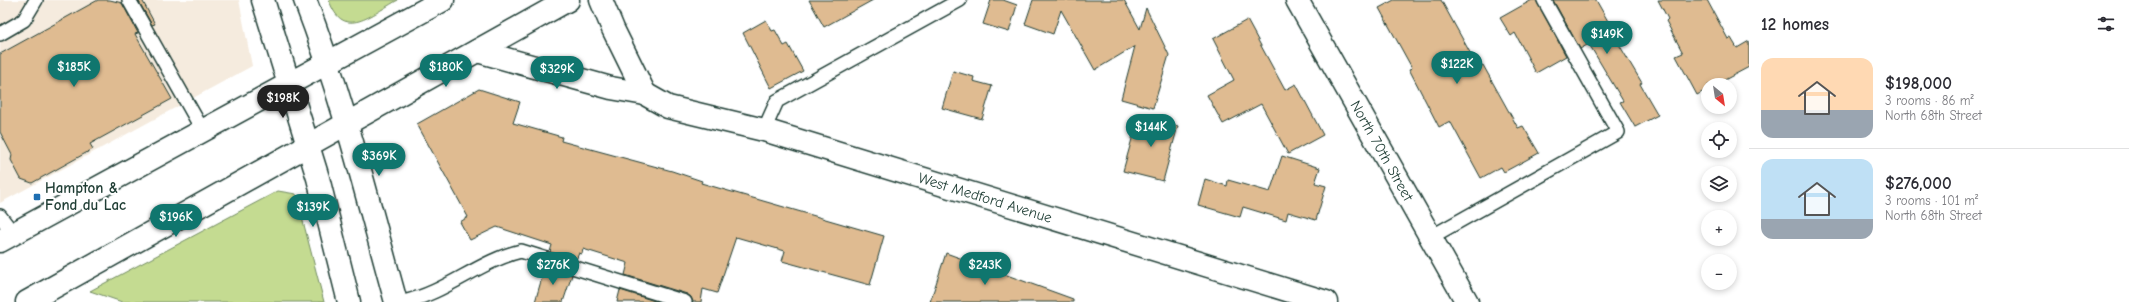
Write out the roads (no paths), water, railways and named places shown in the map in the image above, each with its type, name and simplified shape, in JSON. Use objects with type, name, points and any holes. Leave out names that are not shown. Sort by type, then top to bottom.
[{"type":"street","points":[[263,0],[308,145],[349,302]]},
{"type":"street","points":[[305,0],[346,124],[396,302]]},
{"type":"street","points":[[7,237],[443,0]]},
{"type":"street","points":[[27,302],[568,0]]},
{"type":"street","points":[[601,0],[613,29],[645,94]]},
{"type":"street","name":"North 70th Street","points":[[1297,0],[1467,302]]},
{"type":"street","name":"West Medford Avenue","points":[[477,51],[611,88],[645,94],[668,107],[764,130],[1326,302]]},
{"type":"lane","points":[[0,34],[24,20],[36,0]]},
{"type":"lane","points":[[129,0],[203,131]]},
{"type":"lane","points":[[764,130],[777,101],[960,0]]},
{"type":"lane","points":[[1430,237],[1618,132],[1544,0]]},
{"type":"lane","points":[[0,216],[7,237]]},
{"type":"lane","points":[[403,302],[430,293],[504,255],[522,251],[685,302]]},
{"type":"place","name":"Hampton & Fond du Lac","points":[[37,197]]}]
